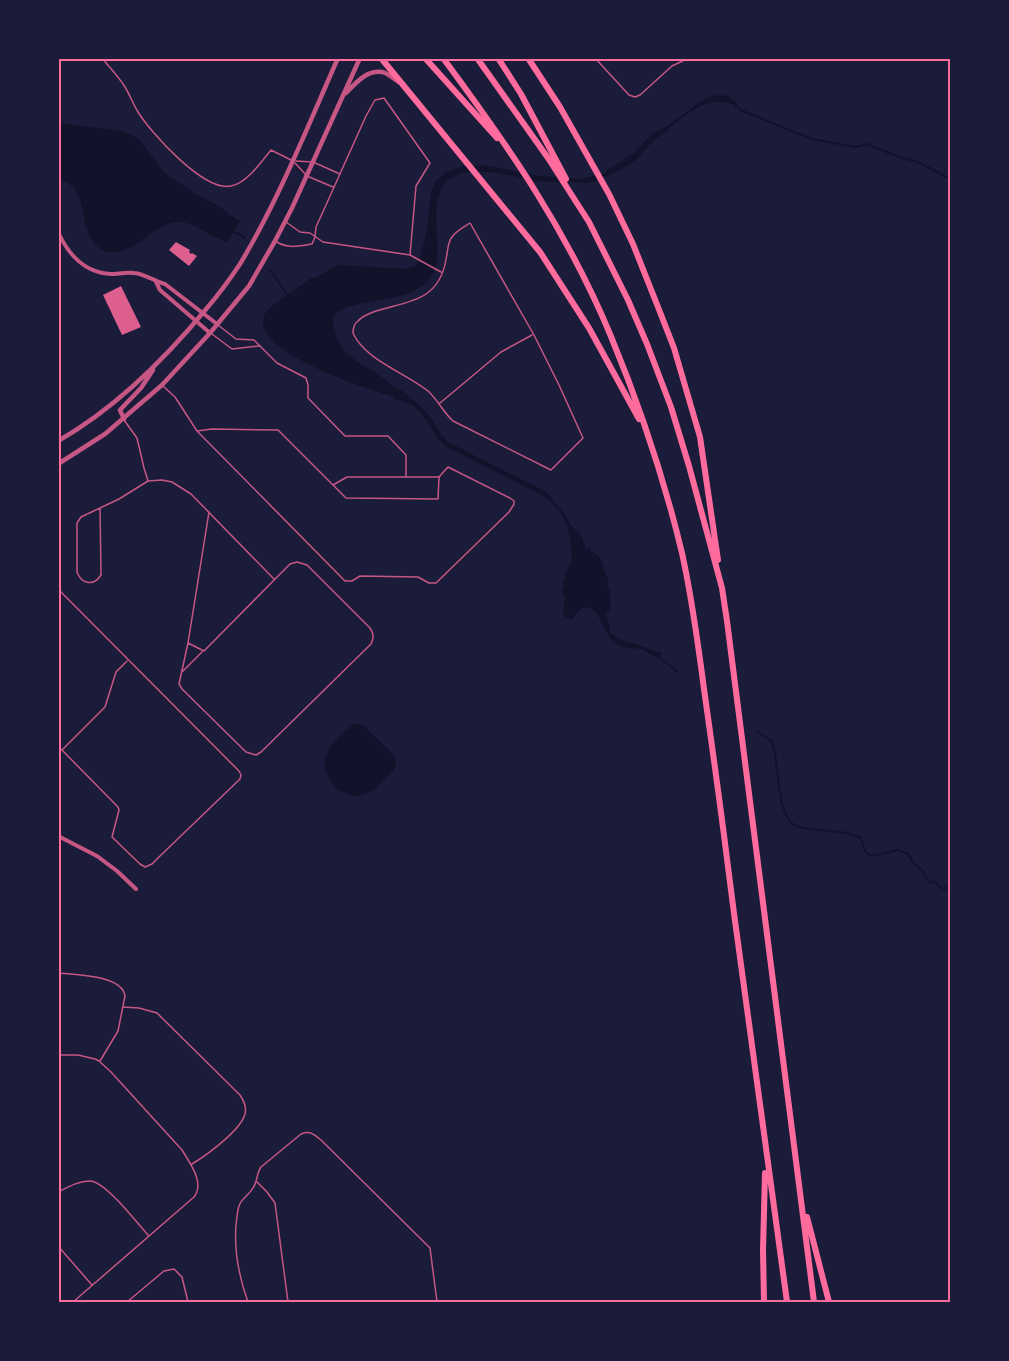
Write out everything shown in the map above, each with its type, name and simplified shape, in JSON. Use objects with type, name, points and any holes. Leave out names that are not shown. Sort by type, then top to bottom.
[{"type":"highway","points":[[381,58],[540,252],[589,328],[650,438]]},
{"type":"highway","points":[[425,58],[516,160]]},
{"type":"highway","points":[[477,58],[543,150],[589,222]]},
{"type":"highway","points":[[528,58],[572,127],[609,194],[633,244],[687,389],[700,436],[722,588],[814,1302]]},
{"type":"highway","points":[[444,60],[516,160],[555,222],[610,334],[650,438],[679,544],[695,622],[787,1302]]},
{"type":"highway","points":[[499,60],[521,94],[589,222],[647,344],[671,407],[722,588]]},
{"type":"highway","points":[[764,1302],[766,1154]]},
{"type":"highway","points":[[800,1190],[829,1302]]},
{"type":"street","points":[[58,441],[100,412],[156,365],[225,285],[269,211],[338,58]]},
{"type":"street","points":[[58,464],[105,434],[162,385],[218,324],[255,277],[285,222],[360,58]]},
{"type":"street","points":[[344,95],[361,78],[372,72],[384,72],[403,84]]},
{"type":"street","points":[[58,232],[75,258],[88,269],[109,274],[132,272],[165,284],[218,324]]},
{"type":"street","points":[[156,282],[160,290],[210,333]]},
{"type":"street","points":[[124,419],[120,410],[143,386],[156,365]]},
{"type":"street","points":[[58,836],[97,856],[136,889]]},
{"type":"lane","points":[[102,58],[125,86],[138,112],[148,125],[196,174],[224,187],[231,187],[237,185],[252,172],[271,150],[292,160],[313,162],[340,174]]},
{"type":"lane","points":[[595,58],[635,98],[672,66],[689,58]]},
{"type":"lane","points":[[275,241],[284,246],[296,247],[312,244],[316,227],[366,116],[375,100],[384,98],[430,163],[416,186],[410,255]]},
{"type":"lane","points":[[292,160],[307,176],[334,187]]},
{"type":"lane","points":[[285,222],[300,232],[310,233],[323,242],[410,255],[443,273]]},
{"type":"lane","points":[[470,223],[534,334],[583,438],[551,470],[453,421],[433,396],[366,350],[353,333],[356,322],[371,313],[419,298],[431,290],[443,273],[449,243],[453,235],[470,223]]},
{"type":"lane","points":[[218,324],[236,339],[254,340],[278,363],[306,378],[308,398],[345,436],[388,436],[406,455],[406,476]]},
{"type":"lane","points":[[210,333],[232,349],[260,346]]},
{"type":"lane","points":[[440,404],[505,349],[534,334]]},
{"type":"lane","points":[[162,385],[175,397],[197,431],[341,578],[348,582],[360,576],[418,577],[436,583],[513,507],[514,501],[510,498],[448,468],[439,477],[438,499],[346,498],[278,430],[212,429],[197,431]]},
{"type":"lane","points":[[124,419],[137,438],[148,481]]},
{"type":"lane","points":[[333,485],[347,477],[439,477]]},
{"type":"lane","points":[[100,508],[101,571],[99,578],[88,583],[81,579],[77,572],[77,523],[81,517],[100,508],[119,499],[148,481],[155,480],[175,484],[191,494],[275,579]]},
{"type":"lane","points":[[182,673],[208,512]]},
{"type":"lane","points":[[297,562],[307,565],[370,628],[374,637],[363,652],[256,755],[246,752],[182,688],[179,678],[275,579],[290,564],[297,562]]},
{"type":"lane","points":[[58,589],[241,775],[240,779],[152,864],[145,867],[112,837],[118,807],[58,746]]},
{"type":"lane","points":[[188,643],[204,651]]},
{"type":"lane","points":[[62,749],[105,707],[116,672],[128,660]]},
{"type":"lane","points":[[58,973],[111,981],[124,991],[118,1031],[99,1061]]},
{"type":"lane","points":[[123,1007],[157,1013],[240,1095],[245,1105],[245,1115],[235,1129],[217,1147],[191,1164]]},
{"type":"lane","points":[[58,1055],[78,1055],[95,1059],[111,1072],[176,1142],[191,1164],[199,1186],[198,1192],[73,1302]]},
{"type":"lane","points":[[288,1302],[275,1203],[257,1182],[256,1177],[261,1167],[306,1132],[311,1132],[322,1141],[430,1248],[437,1302]]},
{"type":"lane","points":[[58,1192],[88,1180],[101,1184],[148,1236]]},
{"type":"lane","points":[[248,1302],[237,1260],[236,1233],[239,1204],[257,1182]]},
{"type":"lane","points":[[58,1246],[92,1286]]},
{"type":"lane","points":[[127,1302],[164,1271],[174,1269],[182,1277],[188,1302]]},
{"type":"shaded area","points":[[718,95],[728,96],[738,104],[737,106],[716,102],[697,108],[654,140],[633,162],[595,181],[585,183],[541,181],[488,172],[461,174],[450,179],[442,188],[438,199],[437,258],[432,276],[428,281],[418,289],[406,294],[342,310],[335,315],[333,320],[341,347],[354,359],[398,390],[400,389],[418,404],[448,442],[549,495],[582,537],[586,549],[590,548],[590,551],[599,556],[601,560],[609,580],[607,584],[611,607],[606,614],[609,630],[622,640],[661,652],[659,658],[641,649],[617,645],[592,609],[587,607],[581,609],[572,619],[565,617],[563,612],[565,599],[561,592],[566,578],[563,576],[572,560],[569,533],[565,520],[557,508],[544,496],[445,446],[424,417],[408,403],[337,377],[290,354],[273,340],[264,326],[266,312],[274,305],[311,278],[339,265],[406,269],[415,266],[420,259],[427,230],[431,193],[435,182],[446,172],[460,167],[483,165],[539,176],[582,179],[606,173],[607,170],[634,153],[653,133],[666,127],[701,101]]},
{"type":"shaded area","points":[[59,123],[121,131],[140,140],[165,173],[240,221],[227,242],[181,222],[162,227],[125,250],[106,251],[96,245],[90,236],[77,193],[70,185],[59,179]]},
{"type":"shaded area","points":[[355,724],[363,725],[393,754],[396,761],[393,770],[380,784],[371,792],[360,796],[344,793],[332,782],[325,767],[325,759],[333,744],[341,734]]},
{"type":"building","points":[[176,242],[197,256],[189,266],[169,250]]},
{"type":"building","points":[[121,286],[141,327],[122,335],[103,295]]},
{"type":"waterway","points":[[735,105],[750,114],[812,139],[855,147],[867,144],[918,162],[950,179]]},
{"type":"waterway","points":[[232,230],[245,238]]},
{"type":"waterway","points":[[270,270],[289,297]]},
{"type":"waterway","points":[[657,656],[677,671]]},
{"type":"waterway","points":[[758,732],[769,739],[773,745],[782,804],[788,819],[793,824],[807,829],[844,833],[861,838],[865,851],[871,856],[898,850],[908,854],[930,883],[935,882],[941,888],[950,888]]}]
